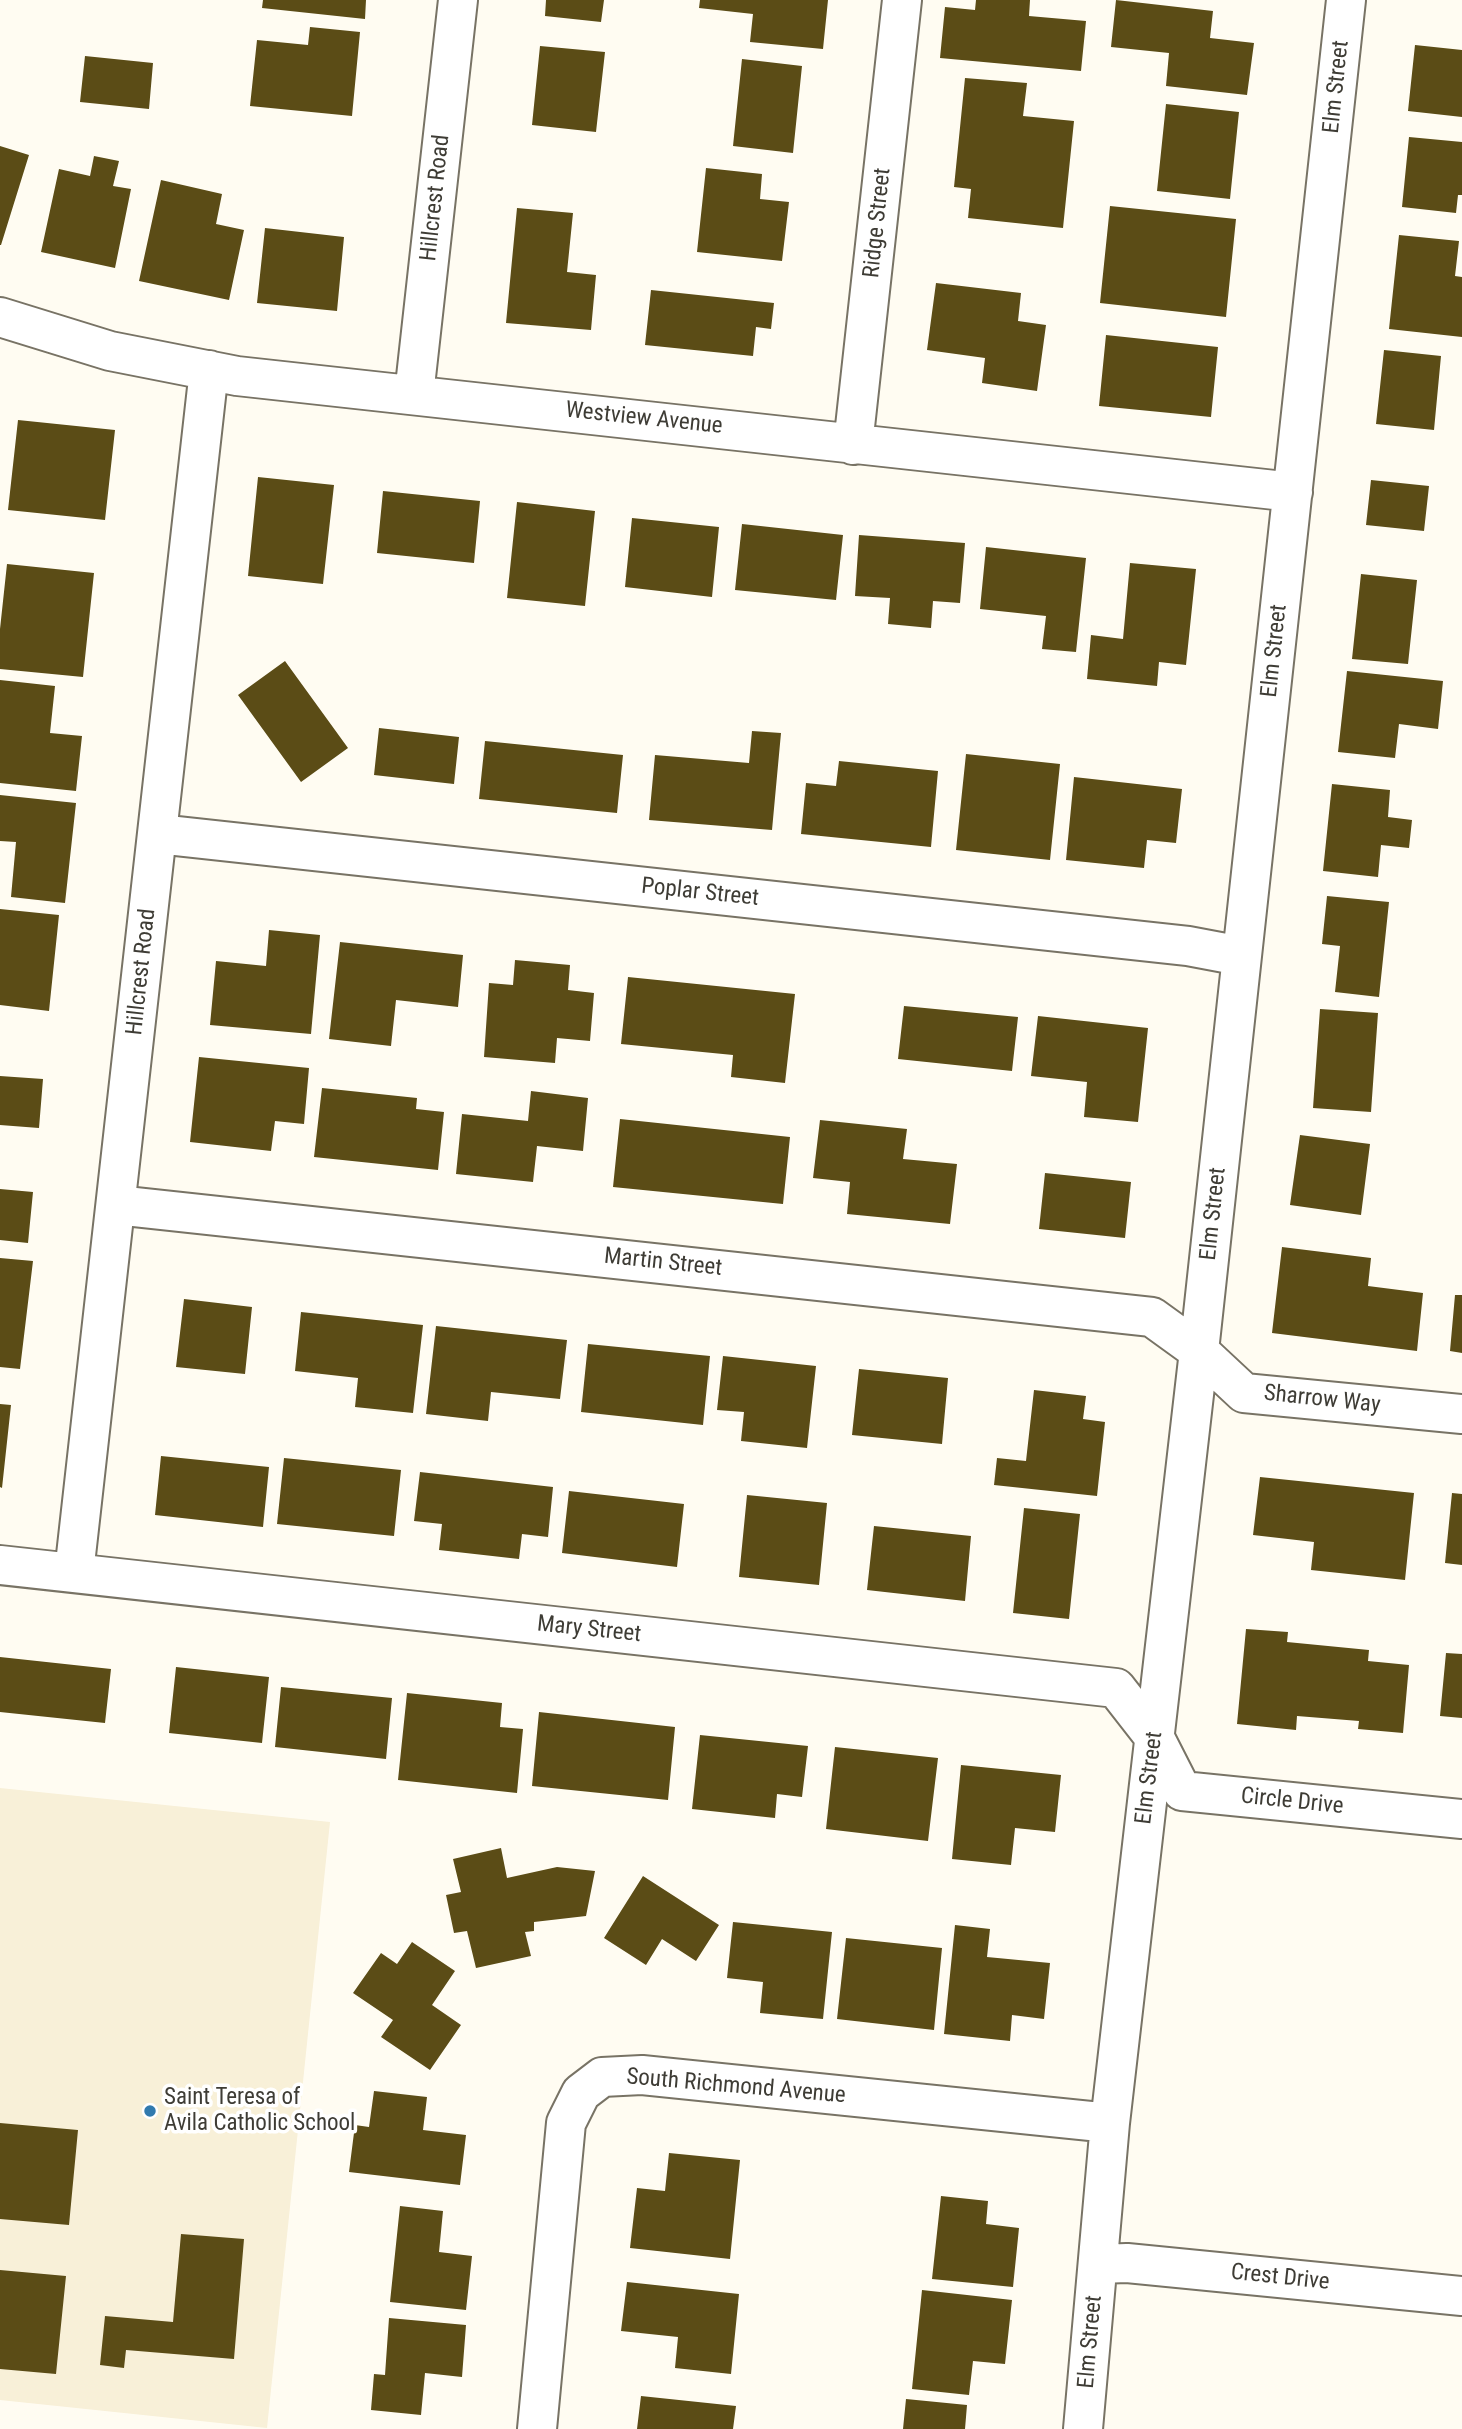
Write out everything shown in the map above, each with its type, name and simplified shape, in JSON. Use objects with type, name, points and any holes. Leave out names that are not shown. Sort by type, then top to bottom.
[{"type":"street","name":"Hillcrest Road","points":[[414,395],[458,0]]},
{"type":"street","name":"Ridge Street","points":[[853,446],[902,0]]},
{"type":"street","name":"Elm Street","points":[[1083,2429],[1110,2123],[1199,1350],[1346,0]]},
{"type":"street","name":"Westview Avenue","points":[[0,317],[110,351],[237,376],[800,436],[853,446],[1293,492]]},
{"type":"street","name":"Hillcrest Road","points":[[74,1573],[209,370]]},
{"type":"street","name":"Poplar Street","points":[[158,834],[1188,946],[1241,956]]},
{"type":"street","name":"Martin Street","points":[[116,1205],[1152,1317],[1199,1350]]},
{"type":"street","name":"Sharrow Way","points":[[1199,1350],[1244,1393],[1462,1414]]},
{"type":"street","name":"Mary Street","points":[[0,1565],[1116,1688],[1155,1738]]},
{"type":"street","name":"Circle Drive","points":[[1155,1738],[1182,1791],[1462,1819]]},
{"type":"street","name":"South Richmond Avenue","points":[[537,2429],[566,2123],[581,2093],[602,2077],[642,2075],[1110,2123]]},
{"type":"street","name":"Crest Drive","points":[[1098,2264],[1127,2263],[1462,2296]]},
{"type":"shaded area","name":"Saint Teresa of Avila Catholic School","points":[[0,1788],[330,1822],[267,2428],[0,2400]]},
{"type":"building","points":[[263,0],[366,0],[365,19],[262,8]]},
{"type":"building","points":[[546,0],[604,0],[601,22],[545,16]]},
{"type":"building","points":[[700,0],[828,0],[823,49],[750,42],[753,14],[699,8]]},
{"type":"building","points":[[976,0],[1030,0],[1029,16],[1086,21],[1081,71],[940,58],[945,7],[975,10]]},
{"type":"building","points":[[1116,0],[1213,11],[1210,38],[1254,43],[1247,95],[1166,86],[1169,53],[1111,47]]},
{"type":"building","points":[[310,27],[360,32],[352,116],[250,106],[257,40],[308,45]]},
{"type":"building","points":[[1415,45],[1462,50],[1462,117],[1408,111]]},
{"type":"building","points":[[540,46],[605,52],[596,132],[532,125]]},
{"type":"building","points":[[85,56],[153,63],[149,109],[80,102]]},
{"type":"building","points":[[742,59],[802,66],[793,153],[733,146]]},
{"type":"building","points":[[965,78],[1027,83],[1023,116],[1074,121],[1063,228],[968,218],[971,189],[954,187]]},
{"type":"building","points":[[1166,104],[1239,112],[1230,199],[1157,191]]},
{"type":"building","points":[[1409,137],[1462,142],[1462,195],[1458,195],[1456,213],[1402,207]]},
{"type":"building","points":[[0,146],[29,155],[1,245],[0,245]]},
{"type":"building","points":[[94,156],[119,161],[113,186],[131,189],[115,268],[41,252],[59,169],[90,176]]},
{"type":"building","points":[[706,168],[762,174],[760,199],[789,202],[782,261],[697,252]]},
{"type":"building","points":[[161,180],[222,194],[216,224],[244,230],[229,300],[139,281]]},
{"type":"building","points":[[1110,206],[1236,219],[1226,317],[1100,303]]},
{"type":"building","points":[[517,208],[573,213],[567,272],[596,275],[591,330],[506,323]]},
{"type":"building","points":[[265,228],[344,237],[337,311],[257,303]]},
{"type":"building","points":[[1399,235],[1459,241],[1455,276],[1462,277],[1462,337],[1389,329]]},
{"type":"building","points":[[936,283],[1021,293],[1018,321],[1046,325],[1037,391],[982,383],[985,358],[927,350]]},
{"type":"building","points":[[651,290],[774,303],[771,329],[756,327],[753,356],[645,345]]},
{"type":"building","points":[[1106,335],[1218,347],[1211,417],[1099,406]]},
{"type":"building","points":[[1384,350],[1441,356],[1434,430],[1376,424]]},
{"type":"building","points":[[18,420],[115,430],[105,520],[8,510]]},
{"type":"building","points":[[258,477],[334,485],[323,584],[248,576]]},
{"type":"building","points":[[1371,480],[1429,486],[1424,531],[1366,525]]},
{"type":"building","points":[[383,491],[480,501],[474,563],[377,553]]},
{"type":"building","points":[[517,502],[595,511],[585,606],[507,598]]},
{"type":"building","points":[[632,518],[719,527],[712,597],[625,587]]},
{"type":"building","points":[[742,524],[843,535],[836,600],[735,590]]},
{"type":"building","points":[[859,535],[965,543],[960,603],[933,601],[931,628],[888,624],[890,598],[855,596]]},
{"type":"building","points":[[986,547],[1086,558],[1076,652],[1042,649],[1046,616],[980,609]]},
{"type":"building","points":[[1130,563],[1196,569],[1186,665],[1159,662],[1157,686],[1087,679],[1091,635],[1123,639]]},
{"type":"building","points":[[7,564],[94,573],[83,677],[0,669],[0,629]]},
{"type":"building","points":[[1361,574],[1417,580],[1408,664],[1352,659]]},
{"type":"building","points":[[285,661],[348,748],[301,782],[238,695]]},
{"type":"building","points":[[1347,671],[1443,681],[1438,729],[1399,724],[1395,758],[1338,752]]},
{"type":"building","points":[[0,680],[55,686],[50,733],[82,736],[76,791],[0,783]]},
{"type":"building","points":[[379,728],[459,737],[454,784],[374,775]]},
{"type":"building","points":[[752,731],[781,733],[772,830],[649,820],[655,755],[749,763]]},
{"type":"building","points":[[485,741],[623,755],[617,813],[479,799]]},
{"type":"building","points":[[966,754],[1060,764],[1050,860],[956,850]]},
{"type":"building","points":[[839,761],[938,771],[931,847],[801,834],[806,783],[836,786]]},
{"type":"building","points":[[1074,777],[1182,789],[1176,843],[1147,840],[1144,868],[1066,860]]},
{"type":"building","points":[[1332,784],[1390,790],[1388,817],[1412,820],[1409,848],[1381,845],[1378,877],[1323,871]]},
{"type":"building","points":[[0,795],[76,803],[65,903],[11,897],[16,842],[0,841]]},
{"type":"building","points":[[1327,896],[1389,902],[1379,997],[1335,992],[1340,946],[1322,944]]},
{"type":"building","points":[[0,909],[59,915],[49,1011],[0,1005]]},
{"type":"building","points":[[269,930],[320,935],[311,1034],[210,1025],[216,961],[266,966]]},
{"type":"building","points":[[340,942],[463,955],[458,1007],[396,1000],[391,1046],[329,1039]]},
{"type":"building","points":[[515,960],[570,965],[568,990],[594,993],[590,1041],[557,1038],[555,1063],[484,1057],[489,983],[513,985]]},
{"type":"building","points":[[628,977],[795,994],[785,1083],[731,1077],[733,1055],[621,1044]]},
{"type":"building","points":[[904,1006],[1018,1017],[1012,1071],[898,1059]]},
{"type":"building","points":[[1320,1009],[1378,1013],[1371,1112],[1313,1108]]},
{"type":"building","points":[[1038,1016],[1148,1028],[1138,1122],[1084,1117],[1087,1082],[1031,1076]]},
{"type":"building","points":[[199,1057],[309,1068],[304,1124],[275,1121],[271,1151],[190,1142]]},
{"type":"building","points":[[0,1076],[43,1079],[39,1128],[0,1125]]},
{"type":"building","points":[[322,1088],[417,1098],[416,1109],[444,1112],[438,1170],[314,1157]]},
{"type":"building","points":[[531,1091],[588,1098],[583,1151],[537,1146],[533,1182],[456,1174],[462,1114],[528,1121]]},
{"type":"building","points":[[620,1119],[790,1137],[783,1204],[613,1187]]},
{"type":"building","points":[[820,1120],[907,1129],[903,1159],[957,1164],[950,1224],[847,1214],[850,1182],[813,1178]]},
{"type":"building","points":[[1300,1135],[1370,1144],[1361,1215],[1290,1205]]},
{"type":"building","points":[[1045,1173],[1131,1182],[1125,1238],[1039,1229]]},
{"type":"building","points":[[0,1189],[33,1192],[28,1243],[0,1240]]},
{"type":"building","points":[[1282,1247],[1371,1258],[1368,1286],[1423,1293],[1417,1351],[1272,1333]]},
{"type":"building","points":[[0,1258],[33,1261],[20,1369],[0,1367]]},
{"type":"building","points":[[1455,1295],[1462,1295],[1462,1353],[1450,1351]]},
{"type":"building","points":[[184,1299],[252,1307],[245,1374],[176,1367]]},
{"type":"building","points":[[301,1312],[423,1325],[413,1413],[355,1407],[358,1378],[295,1371]]},
{"type":"building","points":[[436,1326],[567,1340],[560,1399],[491,1392],[488,1421],[426,1414]]},
{"type":"building","points":[[588,1344],[710,1356],[703,1425],[581,1412]]},
{"type":"building","points":[[723,1356],[816,1366],[807,1448],[741,1441],[744,1412],[717,1410]]},
{"type":"building","points":[[859,1369],[948,1378],[942,1444],[852,1435]]},
{"type":"building","points":[[1034,1390],[1086,1396],[1083,1419],[1105,1422],[1097,1496],[994,1485],[997,1458],[1026,1461]]},
{"type":"building","points":[[0,1404],[11,1405],[2,1488],[0,1487]]},
{"type":"building","points":[[161,1456],[269,1467],[263,1527],[155,1515]]},
{"type":"building","points":[[284,1458],[401,1470],[394,1536],[277,1524]]},
{"type":"building","points":[[420,1472],[553,1487],[548,1537],[522,1534],[519,1559],[439,1550],[442,1524],[414,1521]]},
{"type":"building","points":[[1260,1477],[1414,1493],[1405,1580],[1311,1570],[1314,1542],[1253,1535]]},
{"type":"building","points":[[569,1491],[684,1504],[677,1567],[562,1553]]},
{"type":"building","points":[[1452,1493],[1462,1494],[1462,1565],[1445,1563]]},
{"type":"building","points":[[747,1495],[827,1503],[819,1585],[739,1577]]},
{"type":"building","points":[[1024,1508],[1080,1514],[1069,1619],[1013,1613]]},
{"type":"building","points":[[874,1526],[971,1536],[965,1601],[867,1590]]},
{"type":"building","points":[[1246,1629],[1288,1632],[1287,1642],[1369,1650],[1368,1661],[1409,1665],[1403,1733],[1358,1729],[1359,1721],[1297,1716],[1296,1730],[1237,1724]]},
{"type":"building","points":[[1446,1653],[1462,1654],[1462,1718],[1440,1716]]},
{"type":"building","points":[[0,1657],[111,1669],[105,1723],[0,1712]]},
{"type":"building","points":[[176,1667],[269,1677],[262,1743],[169,1733]]},
{"type":"building","points":[[281,1687],[392,1698],[386,1759],[275,1747]]},
{"type":"building","points":[[407,1693],[502,1703],[500,1727],[523,1729],[517,1793],[398,1780]]},
{"type":"building","points":[[539,1712],[675,1727],[668,1800],[532,1786]]},
{"type":"building","points":[[700,1735],[808,1746],[802,1797],[777,1794],[775,1818],[692,1809]]},
{"type":"building","points":[[835,1747],[938,1758],[928,1841],[826,1829]]},
{"type":"building","points":[[961,1765],[1061,1775],[1055,1832],[1015,1828],[1011,1865],[952,1859]]},
{"type":"building","points":[[501,1848],[507,1878],[557,1867],[595,1871],[586,1916],[534,1922],[534,1931],[525,1932],[531,1956],[476,1968],[467,1931],[454,1933],[446,1895],[461,1892],[453,1859]]},
{"type":"building","points":[[643,1876],[719,1925],[696,1961],[662,1939],[646,1965],[604,1938]]},
{"type":"building","points":[[733,1922],[832,1932],[823,2019],[760,2013],[763,1982],[727,1978]]},
{"type":"building","points":[[955,1925],[990,1929],[987,1957],[1050,1963],[1044,2019],[1012,2015],[1010,2041],[944,2034]]},
{"type":"building","points":[[846,1938],[942,1948],[934,2030],[837,2019]]},
{"type":"building","points":[[412,1942],[455,1971],[432,2005],[461,2025],[430,2070],[381,2037],[393,2020],[353,1993],[381,1953],[397,1964]]},
{"type":"building","points":[[374,2091],[427,2097],[423,2130],[466,2135],[460,2185],[349,2172],[355,2125],[369,2127]]},
{"type":"building","points":[[0,2123],[78,2130],[69,2225],[0,2219]]},
{"type":"building","points":[[669,2153],[740,2160],[730,2259],[630,2248],[637,2188],[665,2191]]},
{"type":"building","points":[[941,2196],[988,2201],[986,2224],[1019,2228],[1013,2287],[932,2279]]},
{"type":"building","points":[[400,2206],[443,2211],[439,2252],[472,2256],[466,2310],[390,2302]]},
{"type":"building","points":[[181,2234],[244,2239],[234,2359],[126,2350],[124,2368],[100,2365],[105,2316],[173,2322]]},
{"type":"building","points":[[0,2270],[66,2276],[56,2374],[0,2369]]},
{"type":"building","points":[[627,2282],[739,2294],[731,2374],[675,2368],[678,2337],[621,2331]]},
{"type":"building","points":[[922,2290],[1012,2300],[1005,2364],[973,2361],[969,2395],[912,2389]]},
{"type":"building","points":[[389,2318],[466,2325],[462,2377],[425,2373],[421,2415],[371,2410],[374,2374],[385,2375]]},
{"type":"building","points":[[641,2396],[736,2406],[733,2429],[637,2429]]},
{"type":"building","points":[[906,2399],[967,2405],[965,2429],[903,2429]]},
{"type":"place","name":"Saint Teresa of Avila Catholic School","points":[[150,2111]]}]
